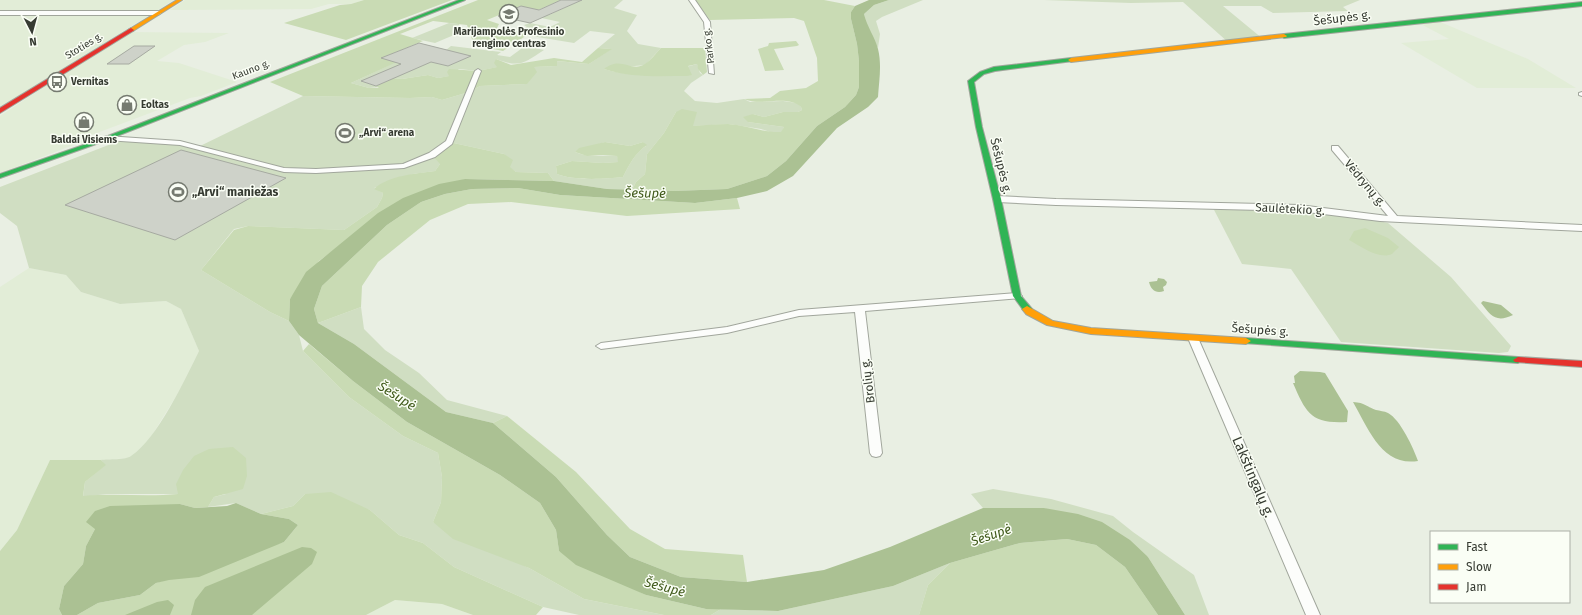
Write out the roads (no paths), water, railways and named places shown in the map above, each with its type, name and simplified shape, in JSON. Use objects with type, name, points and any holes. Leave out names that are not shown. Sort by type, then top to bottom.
[{"type":"street","name":"Stoties g.","points":[[0,111],[180,0]]},
{"type":"street","name":"Kauno g.","points":[[0,176],[46,161],[463,0]]},
{"type":"street","name":"Parko g.","points":[[692,0],[706,22],[712,73]]},
{"type":"street","name":"Šešupės g.","points":[[1582,4],[986,70],[978,74],[971,81],[979,127],[997,199],[1017,296],[1029,312],[1050,323],[1074,329],[1582,364]]},
{"type":"street","points":[[0,13],[158,13]]},
{"type":"street","points":[[106,138],[180,143],[284,170],[316,171],[404,166],[432,155],[449,142],[478,71]]},
{"type":"street","name":"Vėdrynų g.","points":[[1335,148],[1395,219]]},
{"type":"street","name":"Kauno g.","points":[[0,182],[46,161]]},
{"type":"street","name":"Saulėtekio g.","points":[[997,199],[1056,202],[1299,208],[1395,219],[1582,228]]},
{"type":"street","points":[[601,346],[727,330],[799,313],[1017,296]]},
{"type":"street","name":"Brolių g.","points":[[860,308],[876,453]]},
{"type":"street","name":"Lakštingalų g.","points":[[1193,338],[1313,615]]},
{"type":"water","name":"Šešupė","points":[[869,0],[889,0],[874,5],[864,14],[877,45],[879,55],[880,73],[878,97],[868,107],[837,128],[793,176],[767,191],[737,198],[695,203],[560,195],[518,188],[472,189],[445,194],[421,202],[387,225],[322,286],[314,309],[318,323],[354,344],[446,412],[493,423],[556,477],[607,535],[630,557],[681,577],[747,582],[824,570],[890,547],[983,508],[1044,508],[1078,514],[1102,522],[1130,540],[1148,557],[1185,615],[1158,615],[1125,567],[1096,545],[1067,539],[1020,543],[950,563],[893,586],[778,611],[706,609],[646,595],[576,565],[559,551],[556,530],[540,503],[500,475],[407,422],[353,381],[299,335],[289,321],[290,299],[306,272],[378,213],[403,198],[439,184],[465,179],[554,181],[607,189],[674,191],[727,189],[767,176],[786,161],[817,126],[845,107],[856,95],[859,87],[859,61],[851,12],[855,6]]},
{"type":"water","points":[[1158,278],[1164,279],[1167,282],[1163,287],[1164,291],[1161,292],[1156,292],[1149,282],[1157,281]]},
{"type":"water","points":[[1483,301],[1501,305],[1513,315],[1502,318],[1494,317],[1481,303]]},
{"type":"water","points":[[1300,371],[1325,373],[1348,411],[1347,422],[1325,421],[1311,414],[1306,409],[1293,383],[1295,383],[1294,376]]},
{"type":"water","points":[[1353,402],[1361,403],[1393,416],[1406,435],[1418,461],[1405,461],[1395,458],[1386,452],[1371,434]]},
{"type":"water","points":[[236,503],[261,514],[289,519],[298,525],[284,542],[199,577],[156,583],[140,595],[98,603],[77,615],[62,615],[59,609],[64,586],[83,564],[86,546],[95,529],[86,522],[95,511],[110,506],[180,504],[195,508],[227,506]]},
{"type":"water","points":[[302,547],[311,548],[317,552],[312,564],[252,615],[191,615],[195,600],[205,587]]},
{"type":"water","points":[[168,600],[174,605],[170,615],[125,615],[157,602]]},
{"type":"place","name":"Marijampolės Profesinio rengimo centras","points":[[509,14]]},
{"type":"place","name":"Vernitas","points":[[57,82]]},
{"type":"place","name":"Eoltas","points":[[127,105]]},
{"type":"place","name":"Baldai Visiems","points":[[84,122]]},
{"type":"place","name":"„Arvi“ arena","points":[[345,133]]},
{"type":"place","name":"„Arvi“ maniežas","points":[[178,192]]}]
